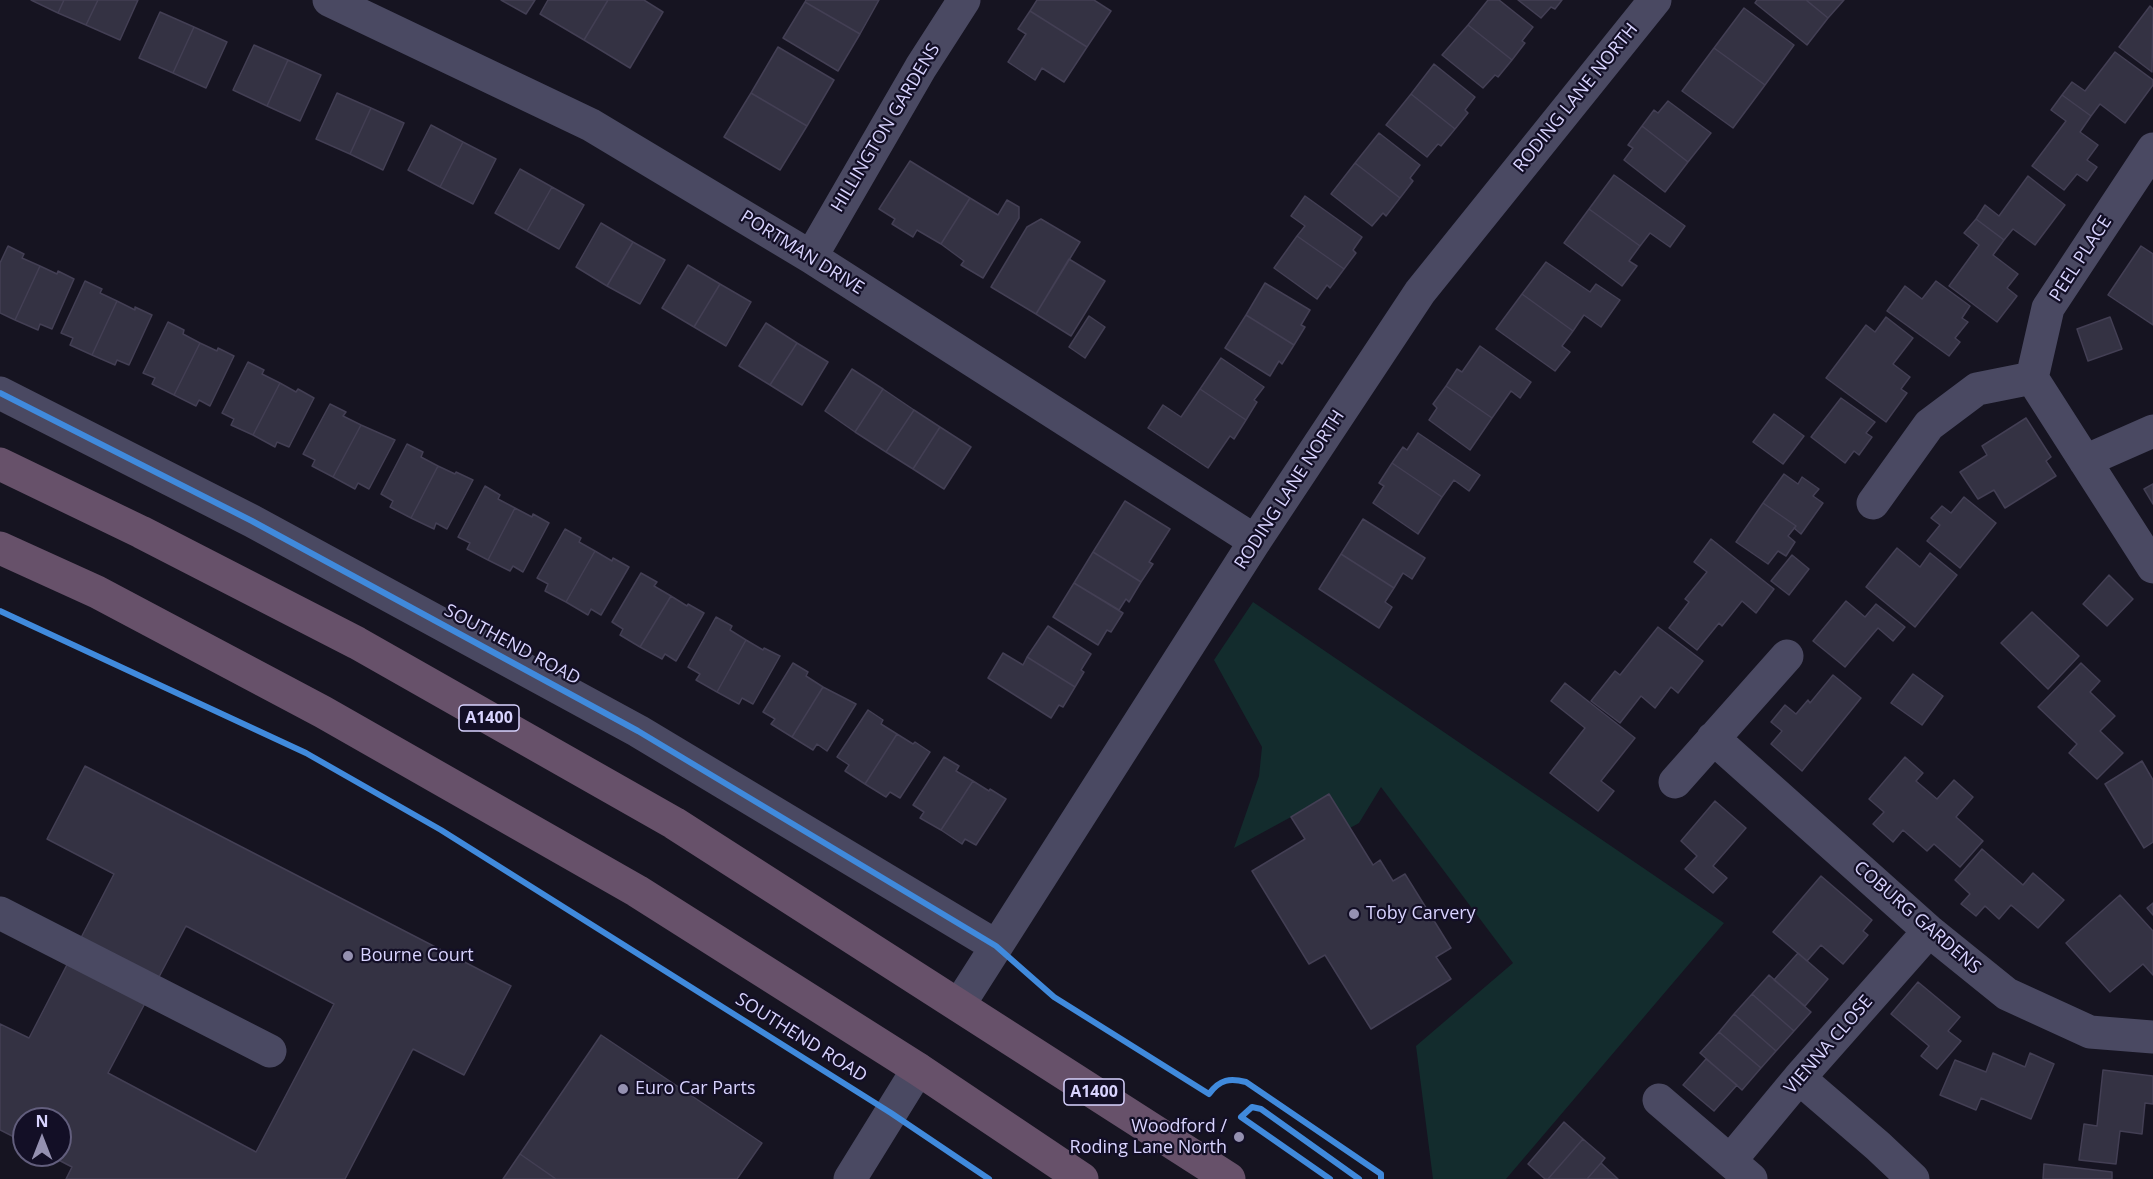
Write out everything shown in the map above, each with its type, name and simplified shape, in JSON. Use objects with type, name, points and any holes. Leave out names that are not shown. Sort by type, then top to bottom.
[{"type":"highway","name":"A1400","points":[[0,464],[141,532],[368,649],[674,823],[1229,1179]]},
{"type":"highway","name":"SOUTHEND ROAD","points":[[0,548],[96,592],[344,724],[637,891],[918,1069],[1082,1179]]},
{"type":"street","name":"HILLINGTON GARDENS","points":[[811,257],[921,67],[964,0]]},
{"type":"street","name":"RODING LANE NORTH","points":[[958,1005],[1256,541],[1420,292],[1655,0]]},
{"type":"street","name":"PORTMAN DRIVE","points":[[344,3],[591,125],[811,257],[1256,541]]},
{"type":"street","name":"PEEL PLACE","points":[[2032,378],[2048,308],[2153,149]]},
{"type":"street","points":[[1873,503],[1929,425],[1977,389],[2032,378],[2153,567]]},
{"type":"street","name":"SOUTHEND ROAD","points":[[0,393],[252,521],[638,731],[996,946]]},
{"type":"street","points":[[2085,461],[2153,431]]},
{"type":"street","points":[[1675,782],[1787,656]]},
{"type":"street","name":"COBURG GARDENS","points":[[1713,738],[1929,931],[2007,994],[2090,1032],[2153,1037]]},
{"type":"street","points":[[0,913],[270,1052]]},
{"type":"street","name":"VIENNA CLOSE","points":[[1659,1100],[1740,1170],[1799,1078],[1929,931]]},
{"type":"street","points":[[862,1175],[918,1069]]},
{"type":"street","points":[[1799,1078],[1913,1179]]},
{"type":"green space","points":[[1253,602],[1724,923],[1506,1179],[1433,1179],[1416,1046],[1513,963],[1381,787],[1359,823],[1350,828],[1329,794],[1234,848],[1259,776],[1262,747],[1214,660]]},
{"type":"building","points":[[31,0],[64,0],[58,13]]},
{"type":"building","points":[[64,0],[98,0],[86,25],[58,13]]},
{"type":"building","points":[[98,0],[138,0],[120,40],[86,25]]},
{"type":"building","points":[[501,0],[535,0],[526,14]]},
{"type":"building","points":[[548,0],[608,0],[584,40],[540,14]]},
{"type":"building","points":[[608,0],[644,0],[663,12],[630,68],[584,40]]},
{"type":"building","points":[[806,0],[879,0],[860,34],[805,2]]},
{"type":"building","points":[[1037,0],[1094,0],[1111,11],[1087,47],[1030,11]]},
{"type":"building","points":[[1488,0],[1499,0],[1533,27],[1522,41],[1525,43],[1512,60],[1468,25]]},
{"type":"building","points":[[1518,0],[1562,0],[1555,9],[1551,7],[1541,18]]},
{"type":"building","points":[[1757,0],[1806,0],[1828,18],[1807,45],[1755,3]]},
{"type":"building","points":[[1806,0],[1844,0],[1828,18]]},
{"type":"building","points":[[805,2],[860,34],[838,71],[783,38]]},
{"type":"building","points":[[2150,6],[2153,9],[2152,72],[2119,47]]},
{"type":"building","points":[[1744,8],[1794,45],[1765,85],[1714,48]]},
{"type":"building","points":[[1030,11],[1087,47],[1064,82],[1042,68],[1035,80],[1008,62],[1026,34],[1018,29]]},
{"type":"building","points":[[160,12],[194,27],[173,73],[139,58]]},
{"type":"building","points":[[1468,25],[1512,60],[1498,77],[1495,75],[1483,88],[1442,55]]},
{"type":"building","points":[[194,27],[227,42],[206,88],[173,73]]},
{"type":"building","points":[[254,45],[288,60],[267,106],[233,90]]},
{"type":"building","points":[[778,47],[834,80],[807,126],[751,93]]},
{"type":"building","points":[[1714,48],[1765,85],[1733,128],[1682,91]]},
{"type":"building","points":[[2115,52],[2153,80],[2153,85],[2125,123],[2100,104],[2091,116],[2062,95],[2072,82],[2085,91]]},
{"type":"building","points":[[288,60],[321,75],[300,121],[267,106]]},
{"type":"building","points":[[1434,64],[1475,97],[1465,110],[1468,113],[1455,129],[1411,94]]},
{"type":"building","points":[[337,93],[371,108],[350,154],[316,139]]},
{"type":"building","points":[[751,93],[807,126],[780,170],[724,137]]},
{"type":"building","points":[[1411,94],[1455,129],[1441,146],[1438,144],[1427,157],[1386,125]]},
{"type":"building","points":[[2062,95],[2091,116],[2080,132],[2098,145],[2087,160],[2097,167],[2087,181],[2077,174],[2064,190],[2032,166],[2066,121],[2051,110]]},
{"type":"building","points":[[1668,101],[1711,133],[1688,162],[1642,126],[1654,110],[1658,113]]},
{"type":"building","points":[[371,108],[404,123],[383,170],[350,154]]},
{"type":"building","points":[[431,125],[463,142],[440,187],[408,170]]},
{"type":"building","points":[[1642,126],[1688,162],[1665,192],[1624,160],[1633,148],[1628,145]]},
{"type":"building","points":[[1379,133],[1420,165],[1410,178],[1413,181],[1400,198],[1355,163]]},
{"type":"building","points":[[463,142],[496,159],[473,204],[440,187]]},
{"type":"building","points":[[910,161],[970,198],[941,244],[917,230],[913,237],[892,224],[895,219],[879,209]]},
{"type":"building","points":[[1355,163],[1400,198],[1386,216],[1383,213],[1372,226],[1331,194]]},
{"type":"building","points":[[520,169],[552,187],[527,231],[495,213]]},
{"type":"building","points":[[1614,175],[1685,226],[1670,247],[1650,233],[1640,246],[1589,209]]},
{"type":"building","points":[[2028,176],[2065,205],[2035,245],[2013,229],[2004,240],[1976,219],[1985,205],[1999,216]]},
{"type":"building","points":[[552,187],[584,205],[559,249],[527,231]]},
{"type":"building","points":[[1305,196],[1362,237],[1353,250],[1356,253],[1344,269],[1297,236],[1305,226],[1291,216]]},
{"type":"building","points":[[970,198],[998,215],[1007,200],[1019,207],[1019,218],[983,278],[961,265],[964,261],[941,244]]},
{"type":"building","points":[[1589,209],[1640,246],[1629,261],[1637,266],[1622,286],[1564,243]]},
{"type":"building","points":[[1041,219],[1080,242],[1036,314],[991,287],[1027,227]]},
{"type":"building","points":[[1976,219],[2004,240],[1993,255],[2018,274],[2007,288],[2017,296],[1997,322],[1949,286],[1979,245],[1964,233]]},
{"type":"building","points":[[601,223],[633,242],[607,286],[576,267]]},
{"type":"building","points":[[1297,236],[1344,269],[1330,288],[1327,285],[1317,299],[1274,268]]},
{"type":"building","points":[[633,242],[665,260],[640,304],[607,286]]},
{"type":"building","points":[[8,246],[24,254],[22,258],[40,266],[15,320],[0,313],[0,263]]},
{"type":"building","points":[[2141,246],[2153,254],[2153,325],[2108,295]]},
{"type":"building","points":[[1069,259],[1105,281],[1071,336],[1036,314]]},
{"type":"building","points":[[1546,262],[1590,292],[1596,284],[1620,300],[1601,327],[1584,315],[1573,331],[1522,294]]},
{"type":"building","points":[[688,265],[720,284],[694,327],[662,308]]},
{"type":"building","points":[[40,266],[74,279],[52,329],[40,324],[38,330],[15,320]]},
{"type":"building","points":[[85,281],[102,289],[100,293],[117,301],[92,355],[70,345],[73,338],[61,333]]},
{"type":"building","points":[[1936,281],[1970,306],[1962,318],[1968,322],[1955,338],[1960,342],[1949,356],[1887,311],[1905,286],[1922,299]]},
{"type":"building","points":[[1265,283],[1310,310],[1301,325],[1305,327],[1294,345],[1246,315]]},
{"type":"building","points":[[720,284],[751,302],[726,346],[694,327]]},
{"type":"building","points":[[1522,294],[1573,331],[1562,346],[1570,352],[1555,371],[1496,329]]},
{"type":"building","points":[[117,301],[152,315],[129,365],[117,360],[115,365],[92,355]]},
{"type":"building","points":[[1246,315],[1294,345],[1282,364],[1279,361],[1270,376],[1225,348]]},
{"type":"building","points":[[1089,316],[1105,327],[1085,358],[1069,347]]},
{"type":"building","points":[[1886,317],[1913,338],[1893,364],[1910,377],[1901,389],[1907,393],[1886,422],[1826,378],[1866,325],[1875,332]]},
{"type":"building","points":[[2110,317],[2122,349],[2088,361],[2077,329]]},
{"type":"building","points":[[168,322],[184,330],[183,334],[200,343],[174,395],[152,384],[155,378],[143,373]]},
{"type":"building","points":[[766,323],[797,343],[770,385],[739,366]]},
{"type":"building","points":[[200,343],[234,356],[210,406],[199,400],[196,406],[174,395]]},
{"type":"building","points":[[797,343],[828,362],[802,405],[770,385]]},
{"type":"building","points":[[1480,346],[1531,382],[1520,398],[1511,391],[1492,418],[1446,386],[1457,369],[1462,372]]},
{"type":"building","points":[[1221,358],[1264,387],[1254,400],[1257,402],[1246,420],[1200,389]]},
{"type":"building","points":[[248,362],[264,370],[262,374],[280,383],[253,435],[231,425],[234,419],[222,413]]},
{"type":"building","points":[[852,369],[883,389],[855,432],[825,411]]},
{"type":"building","points":[[280,383],[314,398],[289,447],[277,442],[275,447],[253,435]]},
{"type":"building","points":[[1446,386],[1492,418],[1470,450],[1429,420],[1437,408],[1433,404]]},
{"type":"building","points":[[883,389],[914,410],[886,452],[855,432]]},
{"type":"building","points":[[1200,389],[1246,420],[1234,439],[1230,436],[1208,468],[1148,428],[1163,405],[1181,417]]},
{"type":"building","points":[[1841,398],[1875,422],[1866,433],[1872,437],[1859,455],[1854,451],[1845,463],[1811,437]]},
{"type":"building","points":[[330,404],[346,412],[343,416],[361,425],[333,477],[312,466],[315,460],[303,454]]},
{"type":"building","points":[[914,410],[940,427],[913,469],[886,452]]},
{"type":"building","points":[[1774,414],[1804,436],[1783,464],[1753,442]]},
{"type":"building","points":[[2026,418],[2051,457],[2046,461],[2056,476],[2005,508],[1994,490],[1978,499],[1960,472],[1987,455],[1982,446]]},
{"type":"building","points":[[361,425],[395,440],[369,489],[358,483],[355,489],[333,477]]},
{"type":"building","points":[[940,427],[971,447],[944,489],[913,469]]},
{"type":"building","points":[[1418,433],[1480,475],[1469,491],[1454,480],[1442,497],[1392,463],[1403,447],[1407,450]]},
{"type":"building","points":[[407,444],[423,452],[421,457],[438,466],[411,518],[390,507],[393,501],[381,494]]},
{"type":"building","points":[[1392,463],[1442,497],[1418,534],[1373,503],[1384,486],[1379,483]]},
{"type":"building","points":[[438,466],[473,480],[447,529],[436,523],[434,529],[411,518]]},
{"type":"building","points":[[1784,474],[1798,484],[1802,477],[1819,489],[1813,496],[1823,503],[1801,534],[1794,528],[1796,526],[1763,503]]},
{"type":"building","points":[[2153,484],[2153,504],[2144,489]]},
{"type":"building","points":[[485,486],[500,495],[498,499],[515,508],[488,560],[467,549],[470,543],[458,537]]},
{"type":"building","points":[[1964,497],[1996,523],[1960,568],[1927,541],[1940,525],[1931,518],[1942,506],[1951,513]]},
{"type":"building","points":[[1125,501],[1170,529],[1149,562],[1153,564],[1141,582],[1093,552]]},
{"type":"building","points":[[1763,503],[1796,526],[1788,536],[1795,542],[1786,556],[1778,551],[1768,564],[1736,542]]},
{"type":"building","points":[[515,508],[549,523],[523,572],[513,566],[510,571],[488,560]]},
{"type":"building","points":[[1363,519],[1425,558],[1412,579],[1403,573],[1394,588],[1341,554]]},
{"type":"building","points":[[565,529],[581,538],[579,542],[595,551],[566,602],[545,591],[548,584],[537,578]]},
{"type":"building","points":[[1711,539],[1774,589],[1756,613],[1742,601],[1722,626],[1719,623],[1697,650],[1669,628],[1689,602],[1685,599],[1707,572],[1694,562]]},
{"type":"building","points":[[1897,548],[1920,567],[1930,553],[1957,575],[1915,627],[1866,587]]},
{"type":"building","points":[[595,551],[612,561],[613,558],[629,567],[601,615],[591,609],[588,615],[566,602]]},
{"type":"building","points":[[1093,552],[1141,582],[1129,602],[1126,599],[1119,610],[1074,583]]},
{"type":"building","points":[[1341,554],[1394,588],[1385,602],[1392,607],[1379,628],[1319,589]]},
{"type":"building","points":[[1792,555],[1809,569],[1789,595],[1771,581]]},
{"type":"building","points":[[641,573],[657,582],[654,586],[671,596],[640,647],[620,635],[623,629],[612,622]]},
{"type":"building","points":[[2109,575],[2133,599],[2107,626],[2083,604]]},
{"type":"building","points":[[1074,583],[1123,613],[1111,632],[1107,630],[1098,645],[1053,617]]},
{"type":"building","points":[[671,596],[704,613],[676,661],[665,654],[662,659],[640,647]]},
{"type":"building","points":[[1846,601],[1865,617],[1876,604],[1905,627],[1893,641],[1878,628],[1845,667],[1813,641]]},
{"type":"building","points":[[2032,612],[2079,656],[2048,689],[2001,643]]},
{"type":"building","points":[[716,617],[732,626],[730,630],[746,640],[717,692],[696,680],[700,674],[688,667]]},
{"type":"building","points":[[1048,626],[1091,654],[1081,670],[1084,672],[1075,687],[1027,657]]},
{"type":"building","points":[[1658,627],[1703,661],[1678,693],[1671,687],[1655,708],[1641,696],[1620,723],[1591,701],[1615,671],[1620,675]]},
{"type":"building","points":[[746,640],[763,650],[764,648],[780,656],[753,704],[742,698],[739,704],[717,692]]},
{"type":"building","points":[[1003,653],[1023,665],[1027,657],[1075,687],[1063,707],[1059,705],[1051,718],[988,678]]},
{"type":"building","points":[[793,663],[808,672],[806,676],[823,687],[792,737],[771,724],[775,719],[763,712]]},
{"type":"building","points":[[2081,663],[2100,681],[2090,692],[2115,716],[2100,731],[2123,753],[2097,779],[2069,753],[2077,744],[2038,707]]},
{"type":"building","points":[[1913,674],[1943,696],[1922,725],[1891,703]]},
{"type":"building","points":[[1833,675],[1861,698],[1802,771],[1771,744],[1782,731],[1771,722],[1785,705],[1796,714],[1808,700],[1810,703]]},
{"type":"building","points":[[1565,683],[1635,738],[1601,781],[1614,791],[1598,811],[1550,773],[1585,728],[1551,701]]},
{"type":"building","points":[[823,687],[856,704],[827,751],[817,744],[813,750],[792,737]]},
{"type":"building","points":[[868,710],[883,720],[881,724],[897,734],[865,784],[845,771],[849,765],[837,757]]},
{"type":"building","points":[[897,734],[930,752],[900,798],[890,792],[886,797],[865,784]]},
{"type":"building","points":[[944,757],[959,766],[956,771],[973,781],[941,830],[920,818],[924,812],[913,805]]},
{"type":"building","points":[[1905,757],[1923,773],[1916,781],[1937,799],[1954,780],[1973,797],[1956,817],[1983,841],[1960,867],[1934,844],[1927,851],[1903,830],[1893,842],[1873,824],[1884,812],[1869,799]]},
{"type":"building","points":[[2142,761],[2153,780],[2153,842],[2144,848],[2105,784]]},
{"type":"building","name":"Bourne Court","points":[[85,766],[511,986],[464,1075],[413,1049],[345,1179],[66,1179],[72,1167],[72,1107],[12,1107],[12,1136],[0,1130],[0,1024],[29,1038],[114,874],[47,839]],"holes":[[[186,926],[334,1004],[256,1152],[108,1073]]]},
{"type":"building","points":[[973,781],[1006,799],[976,845],[965,839],[962,844],[941,830]]},
{"type":"building","name":"Toby Carvery","points":[[1329,794],[1373,865],[1380,860],[1393,881],[1405,874],[1451,948],[1436,957],[1451,979],[1371,1029],[1325,955],[1309,964],[1252,871],[1305,839],[1291,817]]},
{"type":"building","points":[[1715,801],[1746,828],[1713,866],[1727,878],[1713,893],[1685,869],[1697,856],[1681,841]]},
{"type":"building","points":[[1982,849],[2023,885],[2033,873],[2064,900],[2038,928],[2011,905],[1999,919],[1985,906],[1976,916],[1961,904],[1970,894],[1955,880]]},
{"type":"building","points":[[1821,876],[1872,920],[1863,931],[1868,935],[1843,964],[1821,945],[1807,961],[1773,932]]},
{"type":"building","points":[[2120,895],[2153,931],[2153,975],[2143,964],[2110,992],[2066,943]]},
{"type":"building","points":[[2153,903],[2153,915],[2147,908]]},
{"type":"building","points":[[1798,953],[1828,979],[1805,1006],[1774,980]]},
{"type":"building","points":[[1769,975],[1811,1012],[1794,1031],[1752,994]]},
{"type":"building","points":[[1918,982],[1960,1017],[1948,1031],[1961,1041],[1937,1069],[1921,1056],[1929,1046],[1891,1014]]},
{"type":"building","points":[[1752,994],[1794,1031],[1776,1051],[1734,1014]]},
{"type":"building","points":[[1734,1014],[1776,1051],[1761,1068],[1719,1032]]},
{"type":"building","points":[[1719,1032],[1761,1068],[1742,1090],[1700,1053]]},
{"type":"building","name":"Euro Car Parts","points":[[601,1035],[762,1143],[737,1179],[556,1179],[520,1154]]},
{"type":"building","points":[[1993,1053],[2025,1067],[2030,1053],[2054,1064],[2031,1119],[1981,1098],[1976,1110],[1940,1095],[1955,1060],[1986,1072]]},
{"type":"building","points":[[1706,1059],[1737,1085],[1714,1111],[1683,1085]]},
{"type":"building","points":[[2103,1070],[2153,1076],[2153,1104],[2145,1103],[2142,1134],[2120,1131],[2116,1164],[2079,1160],[2084,1124],[2097,1126]]},
{"type":"building","points":[[1564,1122],[1583,1139],[1548,1179],[1545,1179],[1528,1164]]},
{"type":"building","points":[[1583,1139],[1605,1158],[1587,1179],[1548,1179]]},
{"type":"building","points":[[520,1154],[556,1179],[503,1179]]},
{"type":"building","points":[[1601,1163],[1618,1179],[1587,1179]]},
{"type":"building","points":[[2044,1164],[2112,1172],[2112,1179],[2043,1179]]},
{"type":"cycle path","points":[[0,393],[252,521],[638,731],[996,946],[1054,997],[1209,1094],[1217,1085],[1226,1081],[1246,1082],[1381,1174],[1381,1179]]},
{"type":"cycle path","points":[[0,611],[306,753],[441,830],[891,1113],[989,1179]]},
{"type":"cycle path","points":[[1330,1179],[1241,1117],[1252,1107],[1261,1109],[1359,1179]]},
{"type":"place","name":"Toby Carvery","points":[[1354,914]]},
{"type":"place","name":"Bourne Court","points":[[348,956]]},
{"type":"place","name":"Euro Car Parts","points":[[623,1089]]},
{"type":"place","name":"Woodford / Roding Lane North","points":[[1239,1137]]}]
